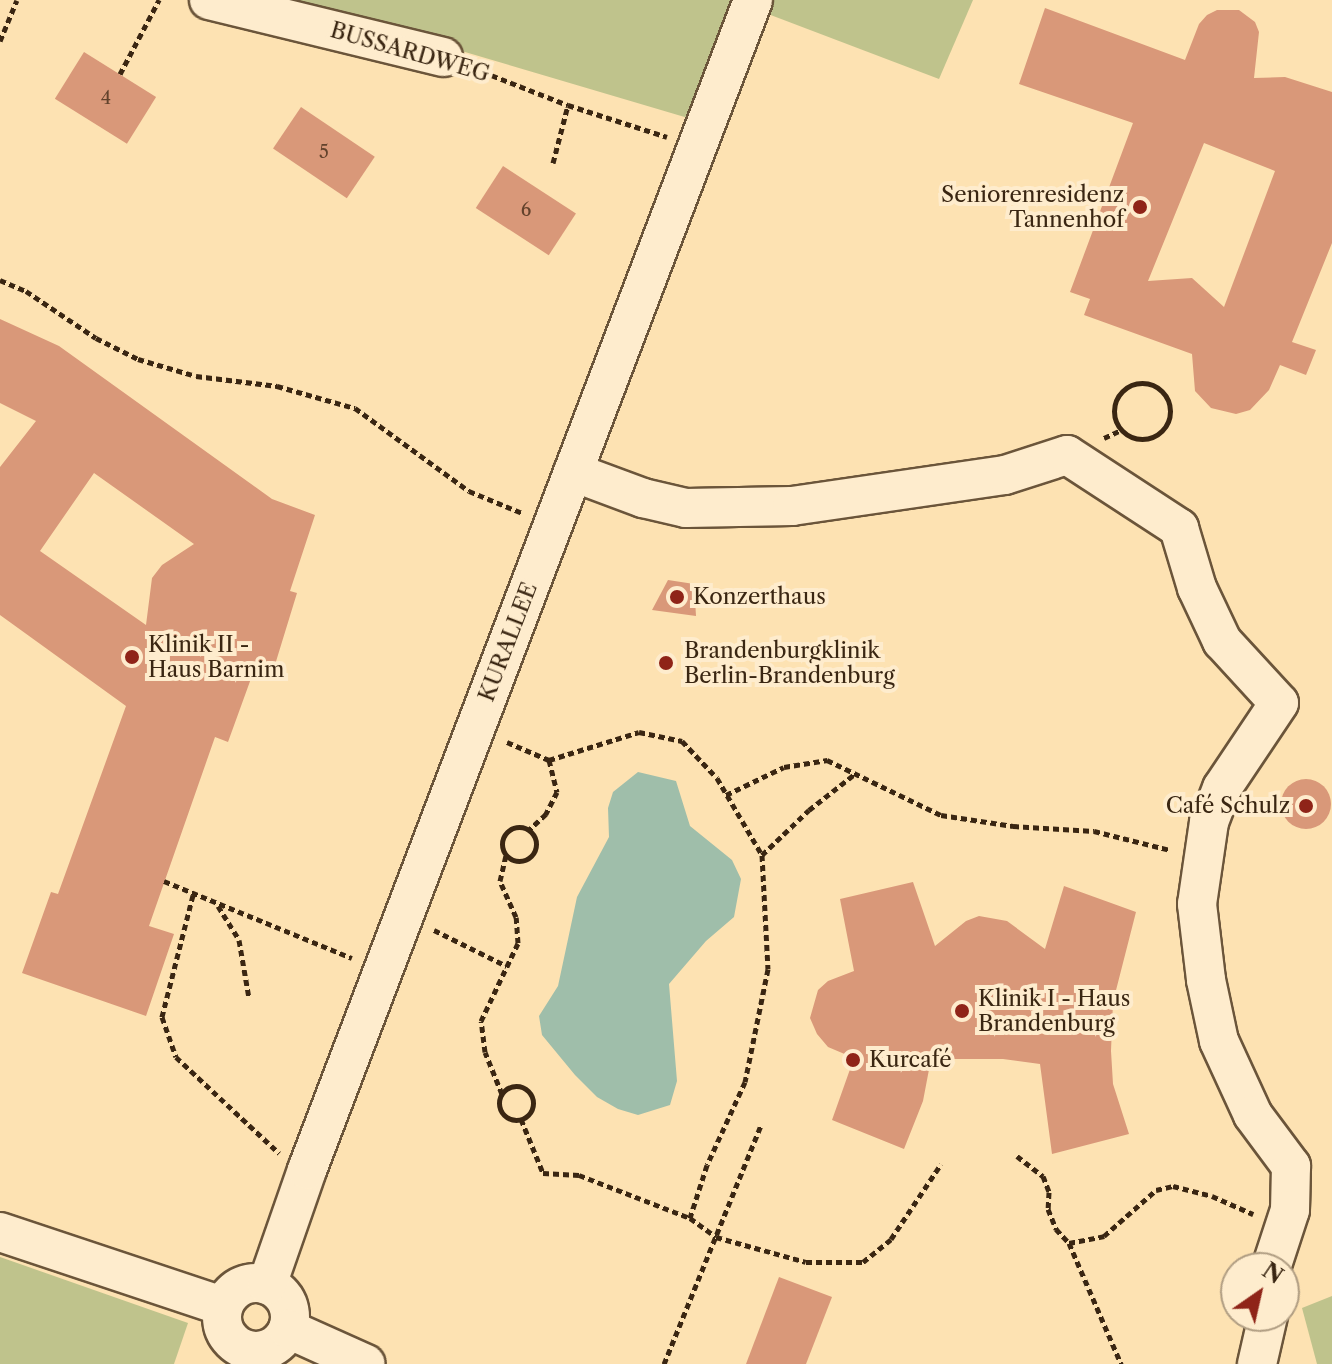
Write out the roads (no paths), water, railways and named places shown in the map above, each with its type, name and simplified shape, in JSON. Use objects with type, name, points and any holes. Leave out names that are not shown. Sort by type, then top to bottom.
[{"type":"street","name":"BUSSARDWEG","points":[[209,0],[443,57]]},
{"type":"street","name":"KURALLEE","points":[[267,1285],[307,1170],[753,0]]},
{"type":"street","points":[[573,472],[643,498],[686,508],[792,506],[1005,475],[1067,455],[1179,528],[1197,588],[1222,641],[1279,703],[1222,788],[1209,822],[1197,904],[1206,980],[1219,1041],[1253,1115],[1291,1166],[1290,1210],[1276,1252]]},
{"type":"street","points":[[0,1232],[223,1306]]},
{"type":"street","points":[[246,1284],[267,1285],[277,1290],[289,1308],[288,1329],[269,1349],[246,1357],[223,1329],[223,1306],[228,1296],[246,1284]]},
{"type":"street","points":[[288,1329],[366,1364]]},
{"type":"street","points":[[1257,1364],[1264,1332]]},
{"type":"place","name":"Seniorenresidenz Tannenhof","points":[[1140,207]]},
{"type":"place","name":"Konzerthaus","points":[[677,597]]},
{"type":"place","name":"Klinik II - Haus Barnim","points":[[132,657]]},
{"type":"place","name":"Brandenburgklinik Berlin-Brandenburg","points":[[666,663]]},
{"type":"place","name":"Café Schulz","points":[[1306,806]]},
{"type":"place","name":"Klinik I - Haus Brandenburg","points":[[962,1011]]},
{"type":"place","name":"Kurcafé","points":[[853,1060]]}]
